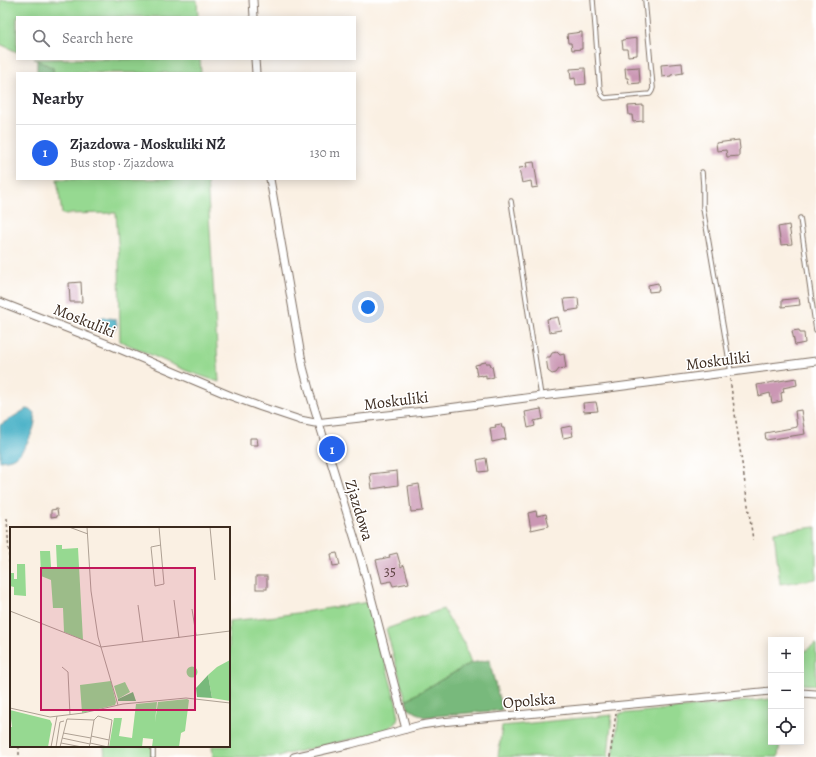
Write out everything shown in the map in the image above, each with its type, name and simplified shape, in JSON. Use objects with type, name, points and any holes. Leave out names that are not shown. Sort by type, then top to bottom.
[{"type":"street","points":[[253,0],[254,16]]},
{"type":"street","points":[[255,60],[256,72]]},
{"type":"street","name":"Zjazdowa","points":[[270,180],[300,354],[311,397],[361,559],[406,730]]},
{"type":"street","name":"Moskuliki","points":[[0,302],[261,407],[307,422],[319,423],[816,362]]},
{"type":"street","name":"Opolska","points":[[294,757],[421,725],[441,722],[768,691]]},
{"type":"street","points":[[804,693],[816,694]]},
{"type":"lane","points":[[593,0],[600,90],[602,96],[605,98],[650,94],[652,91],[645,0]]},
{"type":"lane","points":[[702,172],[703,208],[730,373]]},
{"type":"lane","points":[[511,201],[541,396]]},
{"type":"lane","points":[[800,218],[816,330]]},
{"type":"path","points":[[730,373],[753,540]]},
{"type":"path","points":[[7,518],[10,573]]},
{"type":"path","points":[[610,757],[616,706]]},
{"type":"green space","points":[[0,0],[197,0],[198,16],[16,16],[16,52],[0,44]]},
{"type":"green space","points":[[36,60],[200,60],[201,72],[53,72],[53,68]]},
{"type":"green space","points":[[37,60],[53,68],[53,72],[37,72]]},
{"type":"green space","points":[[57,180],[207,180],[219,382],[187,371],[120,341],[119,258],[116,213],[62,214]]},
{"type":"green space","points":[[816,527],[816,579],[780,584],[774,532]]},
{"type":"green space","points":[[369,602],[397,706],[398,715],[395,723],[387,729],[377,733],[275,757],[213,757],[212,747],[230,747],[230,621],[277,616]]},
{"type":"green space","points":[[443,609],[463,641],[471,663],[406,700],[386,629]]},
{"type":"green space","points":[[816,643],[816,685],[804,684],[804,652]]},
{"type":"green space","points":[[489,660],[502,710],[424,717],[408,708],[406,700],[471,663]]},
{"type":"green space","points":[[768,699],[768,745],[780,745],[778,757],[613,757],[619,714]]},
{"type":"green space","points":[[612,715],[608,757],[498,757],[502,726]]},
{"type":"green space","points":[[104,747],[152,747],[152,757],[105,757]]},
{"type":"water","points":[[103,317],[116,320],[117,323],[114,330],[107,330],[100,327],[99,322]]},
{"type":"water","points":[[26,409],[32,411],[35,415],[34,427],[28,441],[17,456],[0,461],[0,425]]},
{"type":"building","points":[[582,32],[582,49],[572,50],[571,43],[568,43],[567,34]]},
{"type":"building","points":[[637,38],[637,55],[628,56],[627,49],[623,49],[622,40]]},
{"type":"building","points":[[682,63],[683,73],[662,77],[661,65]]},
{"type":"building","points":[[639,67],[640,83],[629,84],[628,78],[626,78],[625,68]]},
{"type":"building","points":[[585,68],[586,84],[576,85],[575,78],[571,79],[570,69]]},
{"type":"building","points":[[643,105],[643,121],[633,122],[632,115],[629,115],[628,106]]},
{"type":"building","points":[[739,140],[739,156],[727,157],[726,150],[717,151],[716,143]]},
{"type":"building","points":[[534,162],[538,187],[532,188],[531,181],[522,183],[519,168],[527,167],[526,163]]},
{"type":"building","points":[[789,225],[792,244],[781,245],[778,227]]},
{"type":"building","points":[[81,282],[82,302],[70,302],[69,283]]},
{"type":"building","points":[[658,283],[659,291],[649,292],[648,285]]},
{"type":"building","points":[[578,298],[579,309],[566,311],[564,299]]},
{"type":"building","points":[[799,298],[800,305],[782,307],[782,300]]},
{"type":"building","points":[[558,317],[561,330],[549,332],[547,319]]},
{"type":"building","points":[[799,330],[800,333],[804,333],[805,343],[795,345],[792,331]]},
{"type":"building","points":[[557,352],[560,355],[564,354],[566,368],[559,369],[556,373],[552,374],[548,371],[546,357],[550,357],[552,353]]},
{"type":"building","points":[[486,362],[490,363],[492,366],[494,377],[486,379],[486,375],[477,376],[475,365]]},
{"type":"building","points":[[796,378],[797,385],[783,388],[784,392],[781,393],[782,401],[772,403],[770,393],[759,396],[757,385]]},
{"type":"building","points":[[596,402],[598,411],[584,412],[583,403]]},
{"type":"building","points":[[541,409],[543,419],[534,421],[535,426],[528,428],[525,412]]},
{"type":"building","points":[[801,410],[805,434],[766,440],[765,433],[797,427],[795,411]]},
{"type":"building","points":[[501,424],[502,428],[504,428],[506,439],[492,442],[490,428]]},
{"type":"building","points":[[571,426],[573,436],[563,438],[561,428]]},
{"type":"building","points":[[250,438],[257,438],[258,445],[250,445]]},
{"type":"building","points":[[486,458],[488,471],[479,472],[477,460]]},
{"type":"building","points":[[397,471],[398,485],[372,489],[370,474]]},
{"type":"building","points":[[419,484],[423,511],[411,512],[408,486]]},
{"type":"building","points":[[57,509],[58,516],[51,517],[51,510]]},
{"type":"building","points":[[536,511],[537,516],[546,514],[549,526],[531,530],[528,513]]},
{"type":"building","points":[[337,553],[340,565],[333,566],[331,554]]},
{"type":"building","points":[[397,553],[401,567],[404,565],[409,583],[393,586],[391,581],[382,583],[376,560],[390,557],[389,555]]},
{"type":"building","points":[[256,576],[267,576],[267,589],[256,589]]},
{"type":"place","name":"Zjazdowa - Moskuliki NŻ","points":[[332,449]]}]
